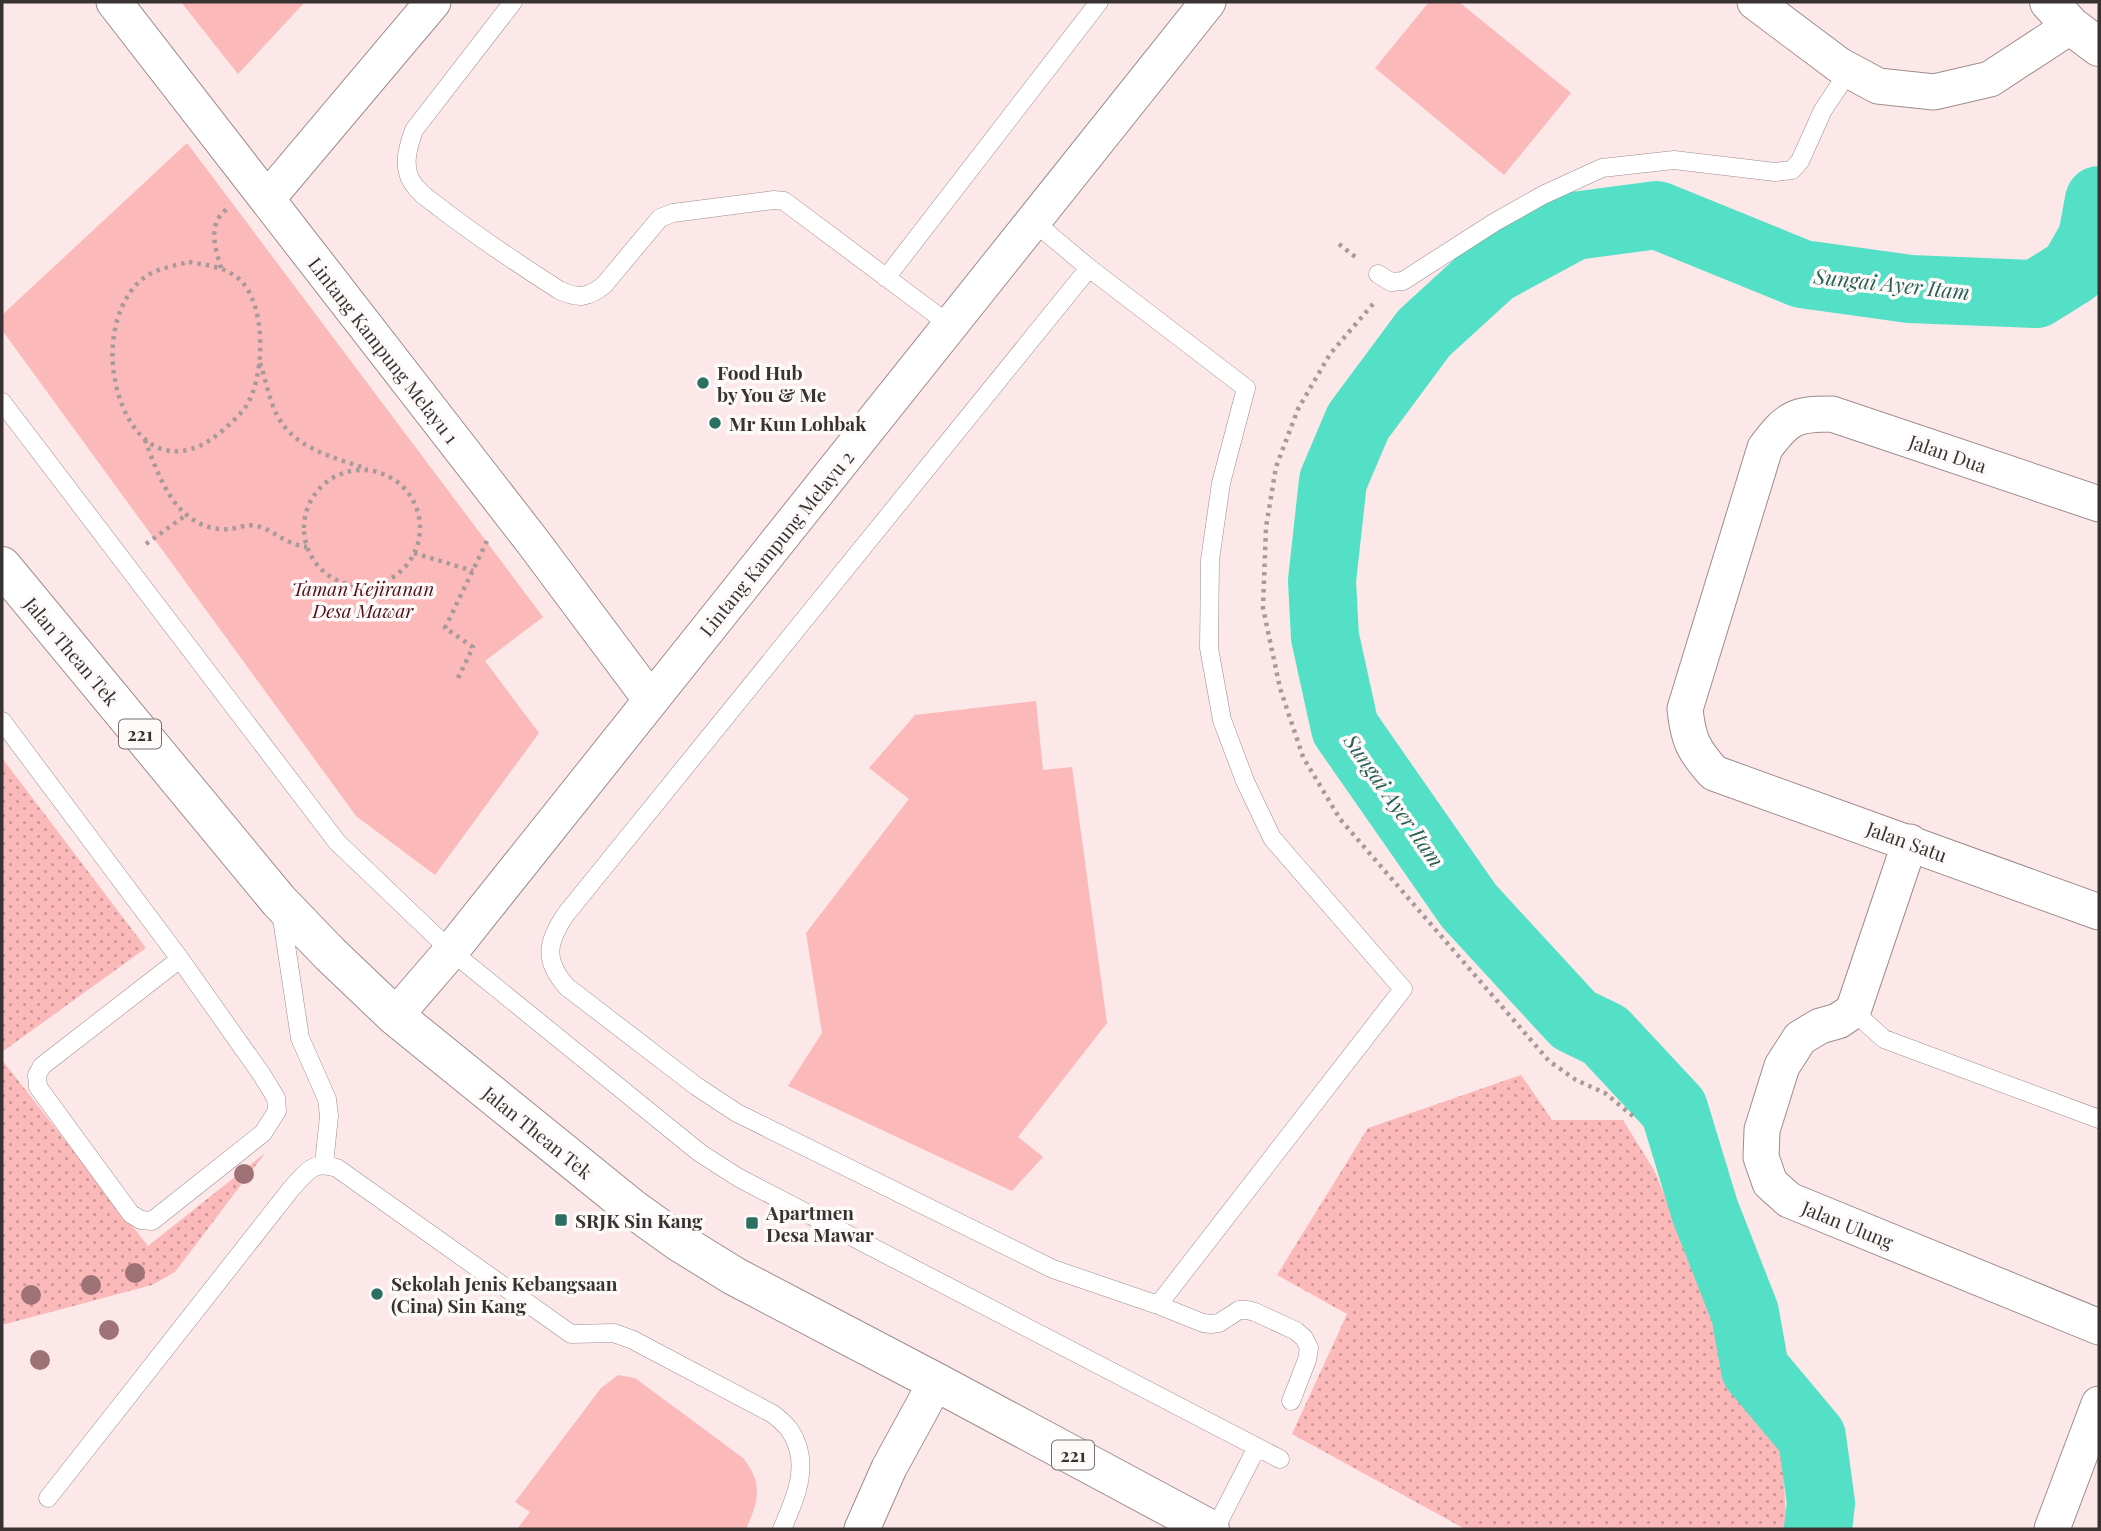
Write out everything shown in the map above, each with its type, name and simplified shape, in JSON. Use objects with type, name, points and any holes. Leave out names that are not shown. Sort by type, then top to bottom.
[{"type":"main road","name":"Jalan Thean Tek","points":[[2,566],[279,901],[330,954],[395,1016],[623,1200],[679,1242],[734,1276],[1212,1529]]},
{"type":"street","name":"Lintang Kampung Melayu 1","points":[[114,2],[263,192],[650,700]]},
{"type":"street","points":[[263,192],[433,2]]},
{"type":"street","name":"Lintang Kampung Melayu 2","points":[[395,1016],[451,951],[1208,2]]},
{"type":"street","points":[[1755,2],[1839,65],[1878,86],[1934,92],[1990,79],[2073,25]]},
{"type":"street","name":"Jalan Dua","points":[[1714,773],[1701,759],[1688,736],[1685,709],[1765,448],[1778,430],[1794,417],[1832,414],[2099,504]]},
{"type":"street","name":"Jalan Satu","points":[[1714,773],[2099,912]]},
{"type":"street","points":[[1853,1011],[1910,842]]},
{"type":"street","name":"Jalan Ulung","points":[[1853,1011],[1838,1021],[1821,1026],[1800,1038],[1782,1066],[1762,1130],[1761,1157],[1770,1183],[1789,1200],[2099,1326]]},
{"type":"street","points":[[862,1529],[889,1468],[936,1382]]},
{"type":"street","points":[[2052,1529],[2099,1404]]},
{"type":"lane","points":[[513,2],[414,130],[408,148],[406,165],[411,181],[420,193],[483,240],[559,290],[570,296],[583,296],[595,293],[604,285],[660,218],[673,213],[784,201],[950,325]]},
{"type":"lane","points":[[886,278],[1099,2]]},
{"type":"lane","points":[[1385,278],[1402,281],[1495,222],[1602,168],[1674,160],[1775,172],[1792,170],[1800,160],[1823,110],[1849,71]]},
{"type":"lane","points":[[1033,221],[1089,268],[1246,388],[1221,482],[1210,560],[1209,648],[1222,720],[1245,781],[1272,838],[1403,989],[1158,1305]]},
{"type":"lane","points":[[1089,268],[566,914],[551,941],[550,958],[556,974],[567,987],[696,1086],[737,1113],[1053,1269],[1211,1324],[1219,1323],[1239,1310],[1247,1310],[1296,1331],[1304,1338],[1309,1348],[1291,1401]]},
{"type":"lane","points":[[2,402],[337,842],[451,951],[700,1153],[740,1178],[1280,1459]]},
{"type":"lane","points":[[2,721],[180,960],[276,1098],[277,1111],[263,1133],[152,1221],[141,1220],[131,1214],[38,1087],[37,1076],[42,1066],[180,960]]},
{"type":"lane","points":[[279,901],[300,1038],[327,1099],[329,1116],[324,1164]]},
{"type":"lane","points":[[1853,1011],[1884,1039],[2099,1119]]},
{"type":"lane","points":[[48,1497],[291,1189],[313,1168],[324,1164],[337,1168],[571,1334],[614,1333],[633,1340],[773,1413],[789,1430],[800,1454],[801,1476],[795,1499],[782,1529]]},
{"type":"lane","points":[[1212,1529],[1257,1447]]},
{"type":"path","points":[[221,269],[214,244],[214,228],[221,214],[263,192]]},
{"type":"path","points":[[144,438],[156,447],[184,452],[213,438],[245,407],[256,381],[260,333],[251,293],[239,278],[221,269],[190,262],[157,271],[140,281],[124,302],[116,323],[112,353],[114,375],[124,410],[144,438],[161,481],[186,516],[201,525],[218,529],[254,525],[266,529],[284,541],[306,547]]},
{"type":"path","points":[[1385,278],[1330,354],[1298,409],[1276,467],[1266,527],[1263,608],[1280,688],[1303,757],[1340,819],[1549,1061],[1576,1080],[1605,1093],[1634,1117]]},
{"type":"path","points":[[259,359],[276,414],[286,430],[300,443],[386,475],[402,485],[412,500],[419,517],[420,535],[407,565],[385,582],[358,587],[345,584],[321,570],[306,547],[304,530],[312,498],[323,485],[336,476],[369,470]]},
{"type":"path","points":[[458,678],[473,647],[445,628],[504,506]]},
{"type":"path","points":[[123,562],[186,516]]},
{"type":"path","points":[[414,553],[473,571]]},
{"type":"green space","points":[[181,2],[305,2],[238,74]]},
{"type":"green space","points":[[1429,2],[1459,2],[1571,93],[1504,175],[1375,68]]},
{"type":"green space","name":"Taman Kejiranan Desa Mawar","points":[[187,143],[543,617],[485,661],[539,733],[435,875],[356,816],[2,330],[2,315]]},
{"type":"green space","points":[[1036,701],[1043,770],[1072,767],[1107,1023],[1018,1137],[1043,1157],[1012,1191],[788,1086],[822,1033],[806,933],[909,799],[869,768],[915,715]]},
{"type":"green space","points":[[2,758],[146,948],[2,1052]]},
{"type":"green space","points":[[2,1060],[148,1246],[265,1153],[175,1272],[152,1285],[2,1325]]},
{"type":"green space","points":[[1521,1075],[1552,1120],[1623,1120],[1654,1170],[1706,1294],[1726,1385],[1781,1442],[1785,1529],[1465,1529],[1292,1434],[1347,1314],[1277,1275],[1368,1128]]},
{"type":"green space","points":[[618,1375],[635,1378],[743,1458],[754,1476],[757,1493],[746,1529],[517,1529],[530,1512],[515,1502],[601,1388]]},
{"type":"waterway","name":"Sungai Ayer Itam","points":[[1818,1529],[1821,1503],[1812,1437],[1755,1369],[1745,1313],[1705,1211],[1674,1109],[1605,1035],[1574,1020],[1469,906],[1345,728],[1325,637],[1322,581],[1333,481],[1358,422],[1424,333],[1493,270],[1574,226],[1657,215],[1802,274],[1910,289],[2036,294],[2073,271],[2092,238],[2099,200]]},
{"type":"place","name":"Food Hub by You & Me","points":[[703,383]]},
{"type":"place","name":"Mr Kun Lohbak","points":[[715,423]]},
{"type":"place","name":"SRJK Sin Kang","points":[[561,1220]]},
{"type":"place","name":"Apartmen Desa Mawar","points":[[752,1223]]},
{"type":"place","name":"Sekolah Jenis Kebangsaan (Cina) Sin Kang","points":[[377,1294]]}]
